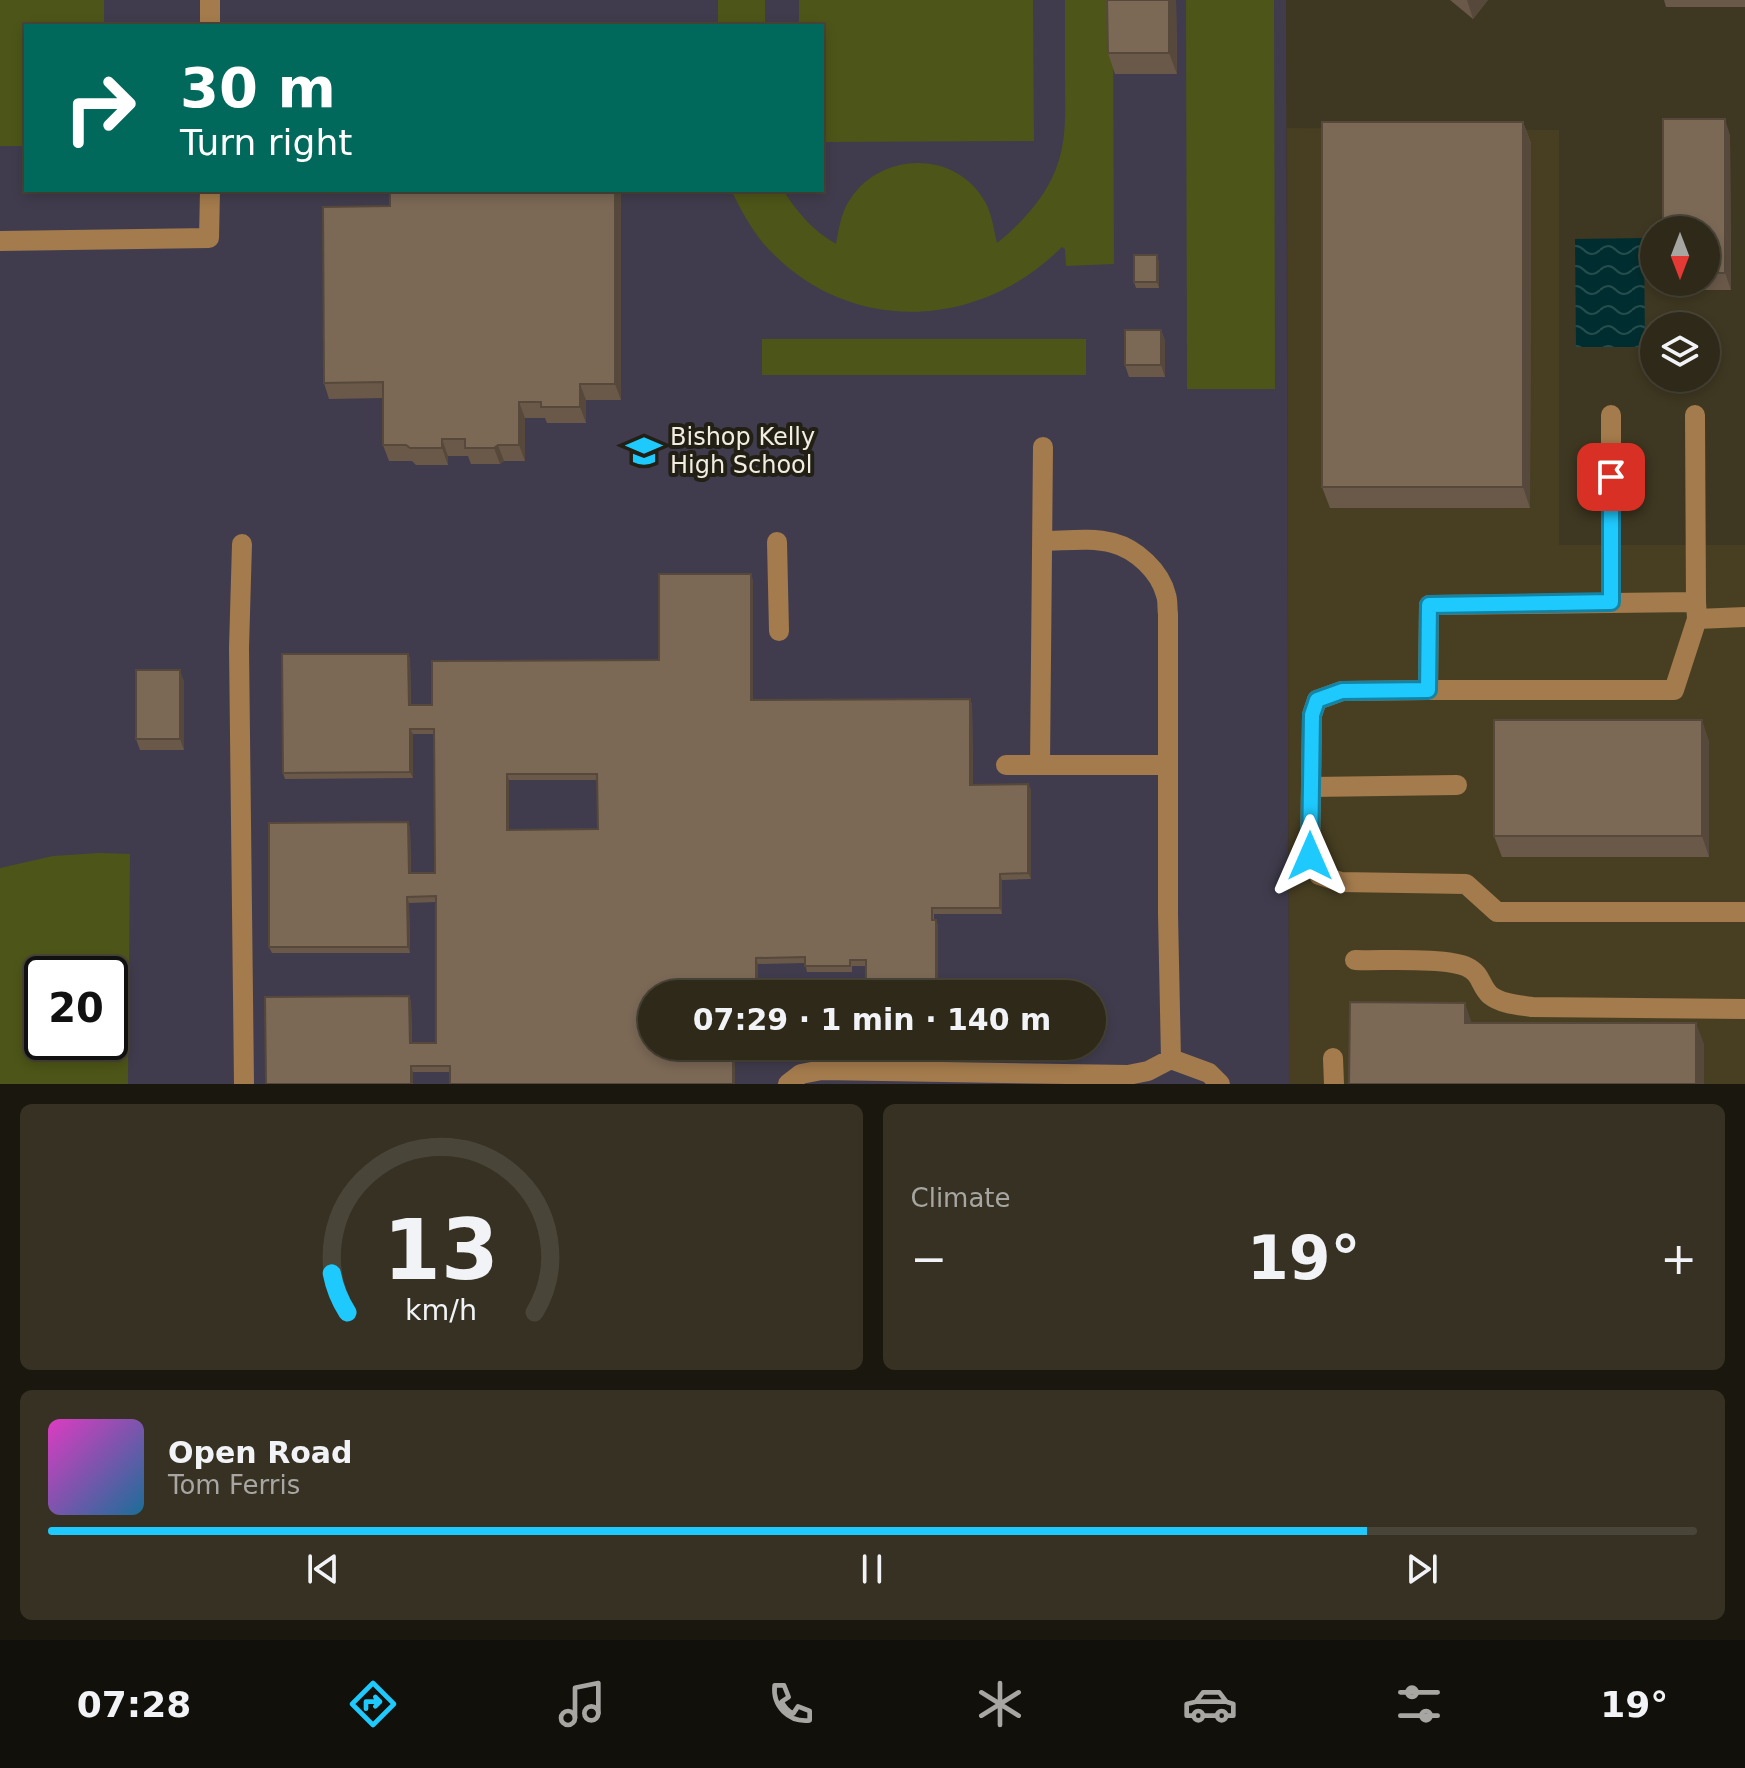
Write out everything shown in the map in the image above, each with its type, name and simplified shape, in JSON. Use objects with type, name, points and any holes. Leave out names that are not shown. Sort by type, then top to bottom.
[{"type":"lane","points":[[210,0],[210,24]]},
{"type":"lane","points":[[0,241],[209,238],[210,192]]},
{"type":"lane","points":[[1611,415],[1611,602]]},
{"type":"lane","points":[[1695,415],[1697,610],[1674,690],[1342,691],[1317,700],[1312,715],[1310,856],[1319,875],[1341,882],[1466,884],[1497,912],[1745,912]]},
{"type":"lane","points":[[1040,765],[1043,447]]},
{"type":"lane","points":[[1042,541],[1111,542],[1129,549],[1157,575],[1166,593],[1171,1059]]},
{"type":"lane","points":[[777,542],[779,631]]},
{"type":"lane","points":[[242,544],[239,648],[244,1084]]},
{"type":"lane","points":[[1428,690],[1429,605],[1611,602],[1745,617]]},
{"type":"lane","points":[[1006,765],[1168,765]]},
{"type":"lane","points":[[1311,787],[1457,785]]},
{"type":"lane","points":[[1355,960],[1465,965],[1478,974],[1489,995],[1508,1003],[1532,1007],[1745,1009]]},
{"type":"lane","points":[[1333,1058],[1334,1084]]},
{"type":"lane","points":[[788,1084],[801,1074],[822,1070],[1128,1075],[1148,1071],[1171,1059],[1209,1073],[1220,1084]]},
{"type":"shaded area","name":"Bishop Kelly High School","points":[[0,0],[1286,0],[1289,1084],[0,1084]]},
{"type":"shaded area","points":[[1287,128],[1559,130],[1559,545],[1745,545],[1745,1084],[1289,1084]]},
{"type":"green space","points":[[0,0],[104,0],[104,24],[24,24],[24,146],[0,146]]},
{"type":"green space","points":[[718,0],[765,0],[765,24],[718,24]]},
{"type":"green space","points":[[799,0],[1033,0],[1034,141],[824,142],[824,24],[799,24]]},
{"type":"green space","points":[[1065,0],[1113,0],[1114,264],[1066,266],[1065,249],[1062,247],[1028,275],[991,295],[951,308],[911,312],[871,308],[832,295],[796,273],[763,243],[732,192],[784,192],[806,220],[836,244],[845,209],[864,183],[880,172],[898,166],[916,163],[935,165],[953,171],[969,182],[982,197],[992,219],[997,243],[1017,226],[1049,184],[1059,160],[1065,120]]},
{"type":"green space","points":[[1186,0],[1274,0],[1275,389],[1187,389]]},
{"type":"green space","points":[[762,339],[1086,339],[1086,375],[762,375]]},
{"type":"green space","points":[[130,854],[128,1084],[0,1084],[0,868],[53,856]]},
{"type":"water","points":[[1640,238],[1640,296],[1645,296],[1645,312],[1640,312],[1640,347],[1576,347],[1575,239]]},
{"type":"building","points":[[1107,0],[1169,0],[1169,53],[1108,53]]},
{"type":"building","points":[[1663,119],[1725,119],[1725,273],[1720,273],[1720,216],[1663,216]]},
{"type":"building","points":[[1322,122],[1523,122],[1523,487],[1322,487]]},
{"type":"building","points":[[390,192],[615,192],[615,384],[580,384],[580,407],[541,407],[541,402],[519,402],[519,445],[465,448],[465,439],[442,439],[442,448],[383,445],[383,382],[324,383],[323,207],[390,206]]},
{"type":"building","points":[[1134,255],[1157,255],[1157,282],[1134,282]]},
{"type":"building","points":[[1125,330],[1161,330],[1161,365],[1125,365]]},
{"type":"building","points":[[659,574],[751,574],[751,700],[970,699],[970,785],[1028,784],[1028,873],[1000,874],[1000,908],[932,908],[932,920],[936,920],[936,980],[866,980],[866,960],[850,960],[850,966],[805,966],[805,957],[756,958],[756,980],[638,980],[638,1060],[733,1060],[733,1084],[450,1084],[450,1066],[411,1066],[411,1084],[266,1084],[265,997],[409,996],[410,1043],[436,1043],[436,896],[407,897],[408,947],[269,947],[269,823],[408,822],[409,873],[435,873],[434,729],[410,729],[410,772],[283,773],[282,654],[408,654],[409,705],[432,705],[432,661],[659,660]],"holes":[[[507,774],[597,774],[598,829],[507,830]]]},
{"type":"building","points":[[136,670],[180,670],[180,739],[136,739]]},
{"type":"building","points":[[1494,720],[1702,720],[1702,836],[1494,836]]},
{"type":"building","points":[[1350,1002],[1465,1003],[1465,1023],[1696,1023],[1696,1084],[1349,1084]]},
{"type":"place","name":"Bishop Kelly High School","points":[[644,451]]},
{"type":"route","points":[[1310,856],[1312,715],[1317,700],[1342,691],[1428,690],[1429,605],[1611,602],[1611,477]]}]
